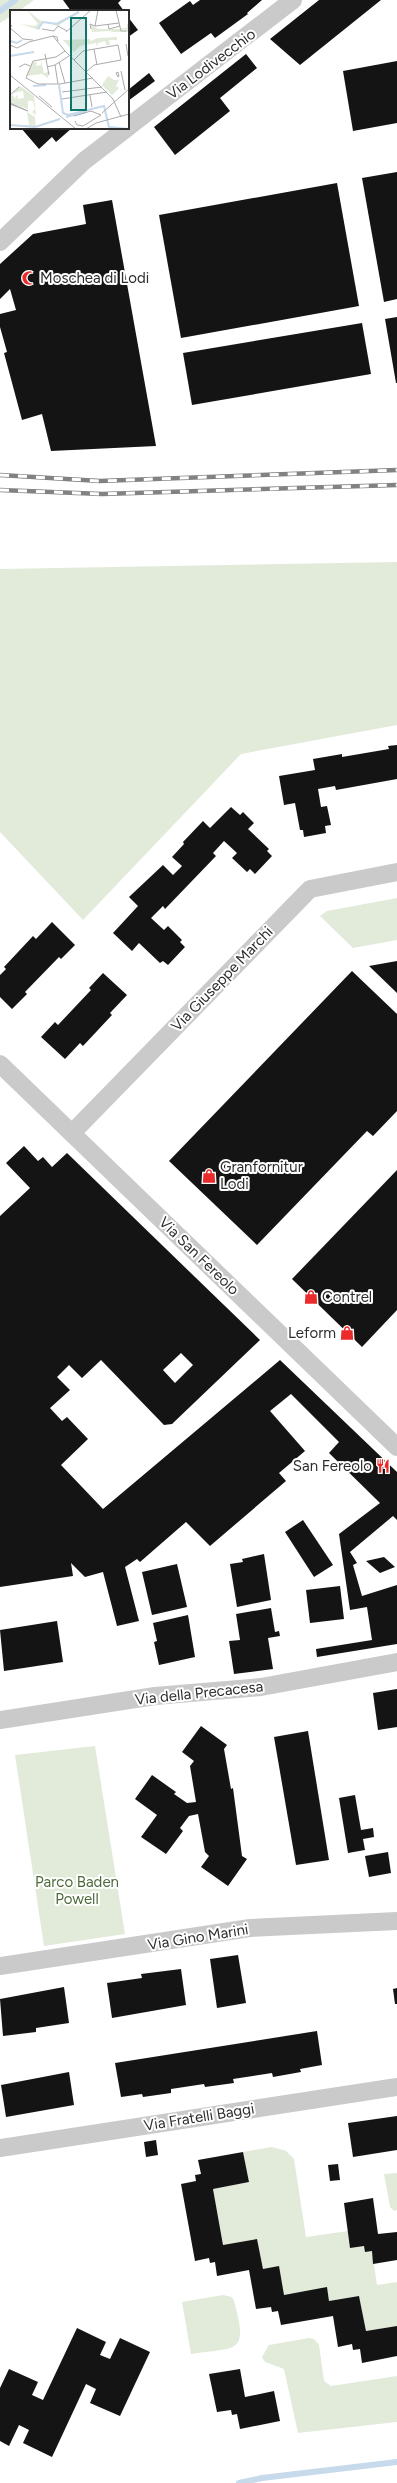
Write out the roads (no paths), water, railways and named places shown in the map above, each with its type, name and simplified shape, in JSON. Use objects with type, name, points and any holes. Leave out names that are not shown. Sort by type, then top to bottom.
[{"type":"street","name":"Via Lodivecchio","points":[[129,127],[293,0]]},
{"type":"street","name":"Via Lodivecchio","points":[[0,242],[84,161],[127,129]]},
{"type":"street","name":"Via Giuseppe Marchi","points":[[72,1133],[310,889],[397,872]]},
{"type":"street","name":"Via San Fereolo","points":[[0,1064],[397,1447]]},
{"type":"street","name":"Via della Precacesa","points":[[0,1720],[155,1696],[261,1687],[397,1662]]},
{"type":"street","name":"Via Gino Marini","points":[[0,1966],[250,1928],[397,1920]]},
{"type":"street","name":"Via Fratelli Baggi","points":[[0,2148],[397,2087]]},
{"type":"waterway","points":[[0,11],[15,0]]},
{"type":"waterway","points":[[239,2483],[262,2478],[397,2462]]},
{"type":"railway","points":[[0,475],[100,481],[397,470]]},
{"type":"railway","points":[[0,490],[102,494],[397,485]]},
{"type":"place","name":"Moschea di Lodi","points":[[29,278]]},
{"type":"place","name":"Granfornitur Lodi","points":[[209,1176]]},
{"type":"place","name":"Contrel","points":[[311,1297]]},
{"type":"place","name":"Leform","points":[[347,1333]]},
{"type":"place","name":"San Fereolo","points":[[383,1466]]},
{"type":"park label","name":"Parco Baden Powell","points":[[77,1890]]}]
